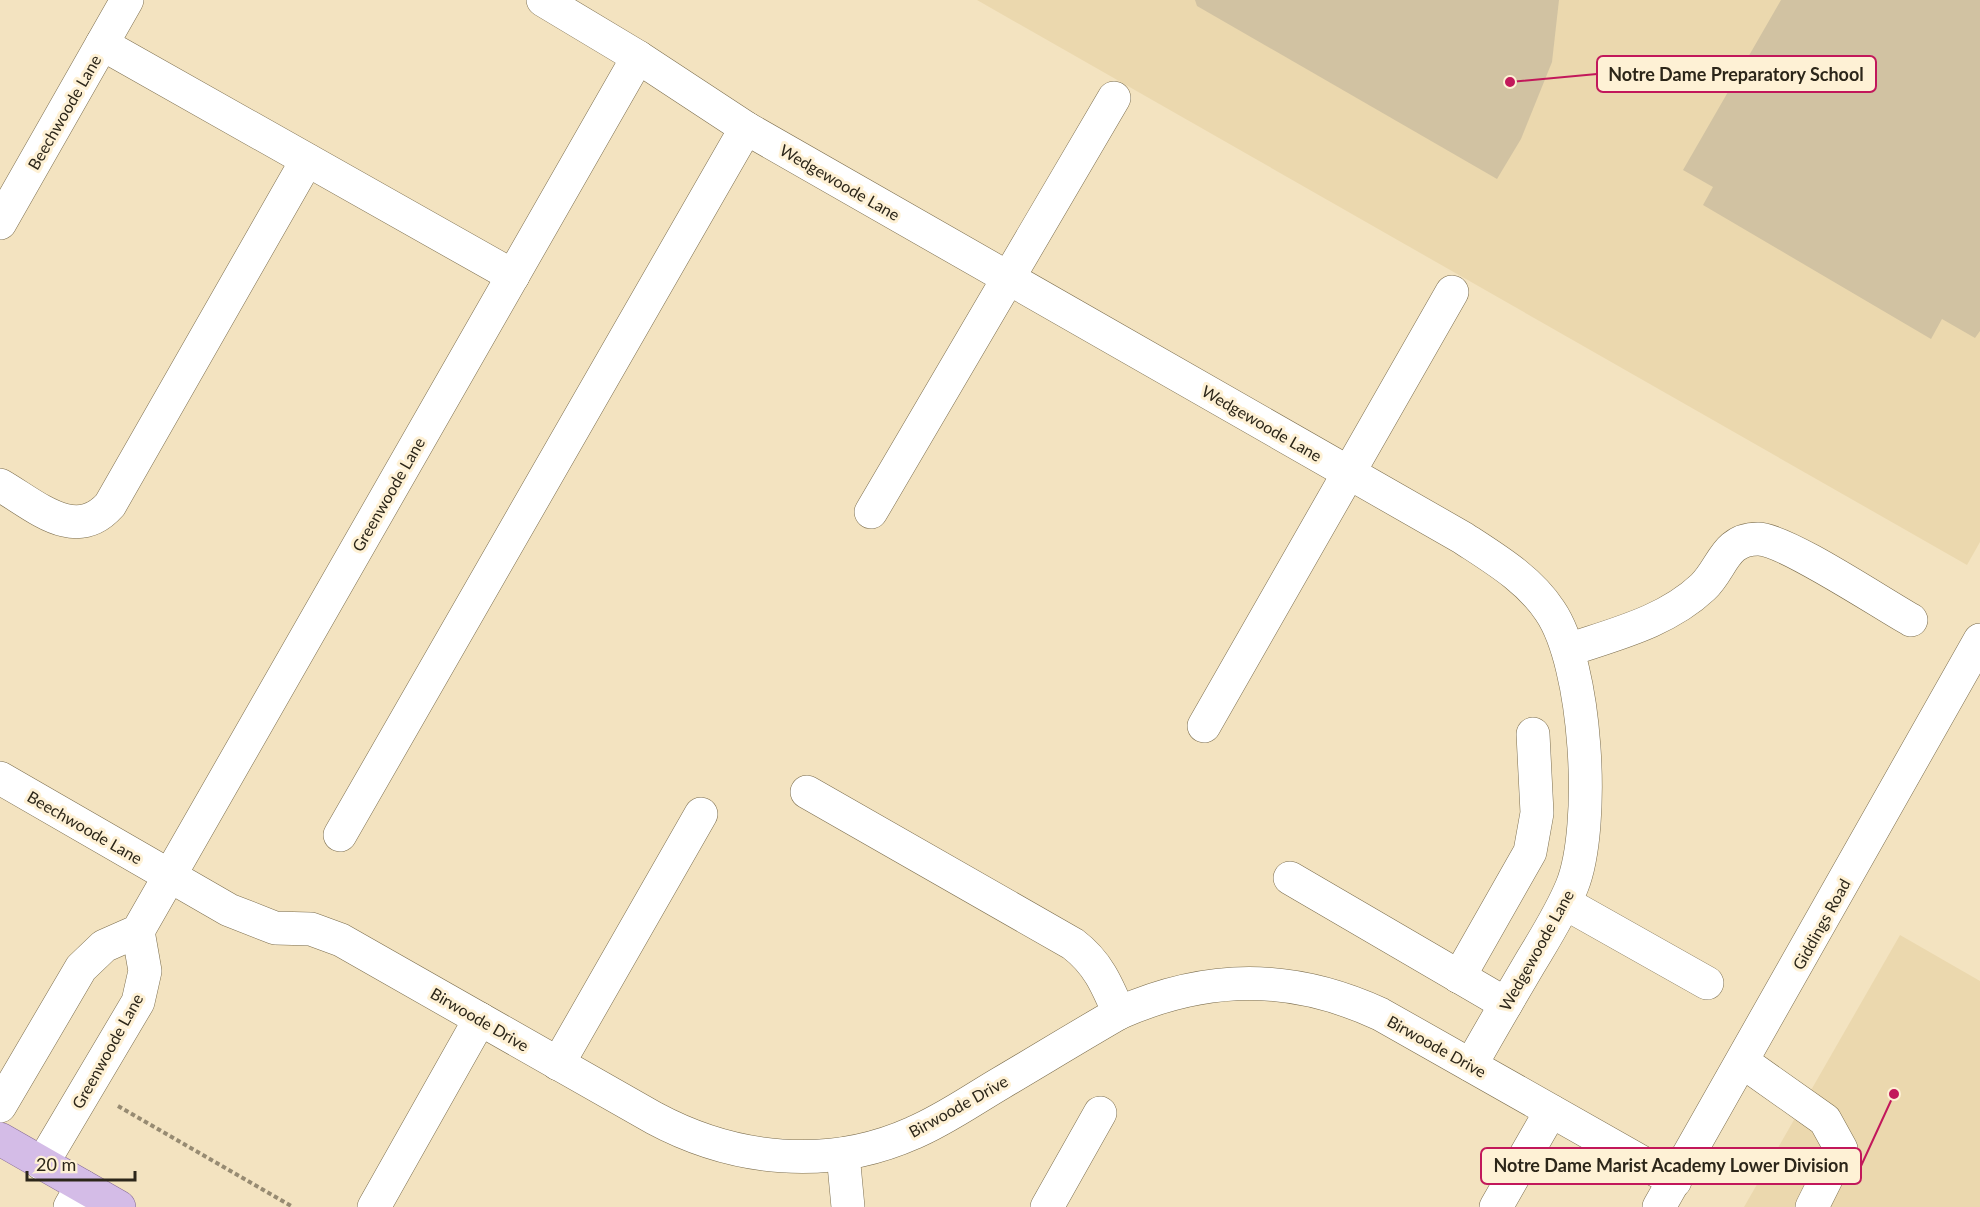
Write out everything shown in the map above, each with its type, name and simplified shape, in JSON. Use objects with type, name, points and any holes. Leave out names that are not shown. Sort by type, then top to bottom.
[{"type":"main road","points":[[0,1139],[42,1164],[76,1197],[118,1207]]},
{"type":"street","name":"Beechwoode Lane","points":[[0,223],[127,0]]},
{"type":"street","name":"Wedgewoode Lane","points":[[543,0],[638,57],[746,128],[1463,538],[1513,572],[1551,612],[1568,650],[1583,740],[1586,802],[1583,845],[1565,903],[1471,1065]]},
{"type":"street","points":[[102,44],[513,276]]},
{"type":"street","name":"Greenwoode Lane","points":[[42,1164],[138,1002],[145,971],[138,931],[638,57]]},
{"type":"street","points":[[871,512],[1114,98]]},
{"type":"street","points":[[340,835],[746,128]]},
{"type":"street","points":[[0,485],[64,521],[80,523],[100,516],[110,505],[307,160]]},
{"type":"street","points":[[1204,726],[1452,292]]},
{"type":"street","points":[[1568,650],[1655,621],[1704,586],[1728,551],[1742,542],[1759,539],[1783,546],[1911,620]]},
{"type":"street","name":"Giddings Road","points":[[1667,1194],[1980,640]]},
{"type":"street","points":[[1460,976],[1530,852],[1538,813],[1533,734]]},
{"type":"street","name":"Beechwoode Lane","points":[[0,778],[170,876]]},
{"type":"street","points":[[807,792],[1074,944],[1085,953],[1103,975],[1119,1013]]},
{"type":"street","points":[[558,1064],[701,814]]},
{"type":"street","name":"Birwoode Drive","points":[[170,876],[229,910],[275,928],[311,929],[341,940],[654,1118],[700,1140],[747,1153],[771,1156],[843,1154],[891,1142],[937,1121],[1119,1013],[1176,991],[1202,986],[1259,983],[1296,987],[1358,1004],[1551,1111],[1667,1194]]},
{"type":"street","points":[[1290,878],[1506,1004]]},
{"type":"street","points":[[1565,903],[1707,983]]},
{"type":"street","points":[[0,1106],[81,968],[104,946],[138,931]]},
{"type":"street","points":[[374,1207],[480,1019]]},
{"type":"street","points":[[1743,1062],[1825,1120],[1841,1149],[1817,1205]]},
{"type":"street","points":[[1496,1207],[1551,1111]]},
{"type":"street","points":[[1047,1207],[1100,1113]]},
{"type":"street","points":[[843,1154],[848,1207]]},
{"type":"path","points":[[87,1088],[293,1207]]},
{"type":"shaded area","points":[[977,0],[1980,0],[1980,542],[1967,565]]},
{"type":"shaded area","points":[[1195,0],[1559,0],[1552,62],[1521,139],[1497,179],[1197,6]]},
{"type":"shaded area","points":[[1781,0],[1980,0],[1980,331],[1975,338],[1942,319],[1931,339],[1703,205],[1713,187],[1683,170]]},
{"type":"shaded area","points":[[1900,935],[1980,981],[1980,1207],[1744,1207]]},
{"type":"place","name":"Notre Dame Preparatory School","points":[[1510,82]]},
{"type":"place","name":"Notre Dame Marist Academy Lower Division","points":[[1894,1094]]}]
